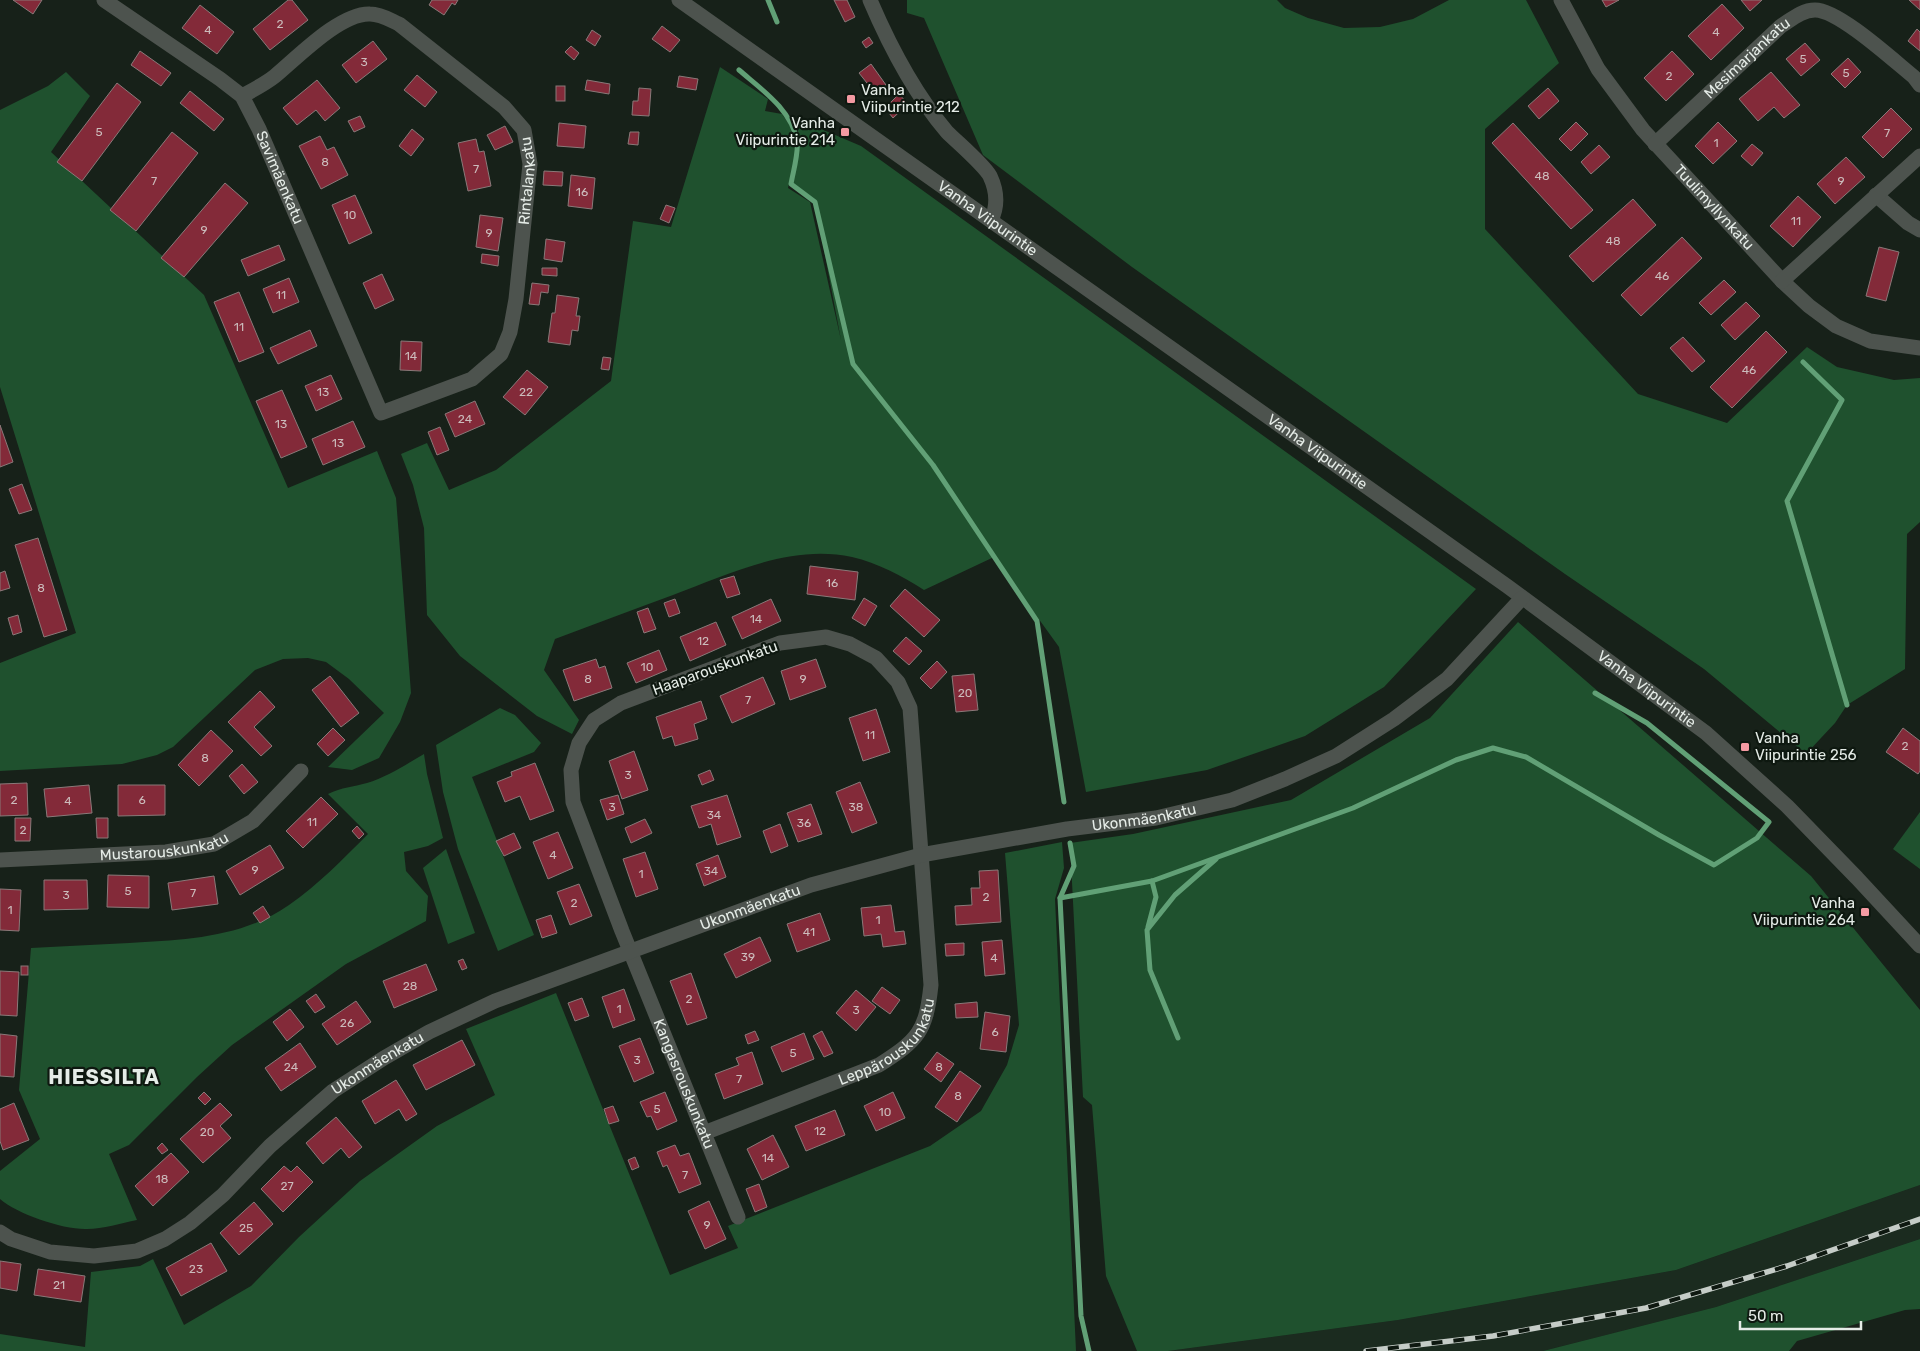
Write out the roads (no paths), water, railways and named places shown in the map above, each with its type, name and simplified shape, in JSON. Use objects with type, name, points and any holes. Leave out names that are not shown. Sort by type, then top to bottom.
[{"type":"street","name":"Savimäenkatu","points":[[104,0],[242,96],[259,129],[381,413]]},
{"type":"street","name":"Vanha Viipurintie","points":[[679,0],[1522,598],[1706,734],[1787,806],[1858,878],[1920,946]]},
{"type":"street","points":[[870,0],[887,41],[923,101],[947,132],[989,175],[996,197],[996,209],[991,220]]},
{"type":"street","name":"Tuulimyllynkatu","points":[[1561,0],[1598,69],[1619,99],[1655,144],[1782,281],[1808,306],[1836,326],[1870,341],[1920,348]]},
{"type":"street","name":"Mesimarjankatu","points":[[1655,144],[1781,26],[1800,13],[1816,10],[1838,17],[1914,77],[1920,85]]},
{"type":"street","name":"Rintalankatu","points":[[242,96],[273,77],[330,30],[352,17],[370,14],[385,17],[399,24],[504,107],[524,130],[530,164],[516,300],[510,332],[501,354],[472,379],[381,413]]},
{"type":"street","points":[[1782,281],[1920,156]]},
{"type":"street","points":[[1876,195],[1920,230]]},
{"type":"street","name":"Ukonmäenkatu","points":[[0,1232],[11,1239],[50,1252],[94,1256],[138,1251],[165,1239],[190,1223],[224,1195],[270,1146],[333,1091],[429,1032],[495,1001],[811,885],[921,855],[1067,829],[1156,818],[1232,800],[1285,779],[1336,756],[1394,719],[1447,679],[1522,598]]},
{"type":"street","name":"Haaparouskunkatu","points":[[631,950],[573,802],[571,770],[579,743],[594,720],[621,703],[780,643],[826,637],[850,644],[876,658],[898,682],[910,708],[921,855]]},
{"type":"street","name":"Mustarouskunkatu","points":[[0,860],[166,852],[214,844],[254,821],[301,771]]},
{"type":"street","name":"Leppärouskunkatu","points":[[704,1133],[879,1065],[900,1052],[918,1035],[928,1010],[931,985],[921,855]]},
{"type":"street","name":"Kangasrouskunkatu","points":[[631,950],[738,1217]]},
{"type":"waterway","points":[[768,0],[777,22]]},
{"type":"waterway","points":[[739,70],[774,101],[789,120],[794,130],[797,151],[791,184],[815,202],[853,364],[933,465],[1037,621],[1064,802]]},
{"type":"waterway","points":[[1803,362],[1842,400],[1787,501],[1847,705]]},
{"type":"waterway","points":[[1060,898],[1152,881],[1353,808],[1456,760],[1493,748],[1526,757],[1714,865],[1757,838],[1769,822],[1647,723],[1595,693]]},
{"type":"waterway","points":[[1070,843],[1074,866],[1060,898],[1081,1316],[1089,1351]]},
{"type":"waterway","points":[[1178,1038],[1150,970],[1147,930],[1175,895],[1216,859]]},
{"type":"waterway","points":[[1148,927],[1156,897],[1152,881]]},
{"type":"railway","points":[[1366,1351],[1493,1336],[1646,1308],[1787,1266],[1920,1219]]},
{"type":"place","name":"Vanha Viipurintie 212","points":[[851,99]]},
{"type":"place","name":"Vanha Viipurintie 214","points":[[845,132]]},
{"type":"place","name":"Vanha Viipurintie 256","points":[[1745,747]]},
{"type":"place","name":"Vanha Viipurintie 264","points":[[1865,912]]},
{"type":"district","name":"HIESSILTA","points":[[104,1077]]}]
